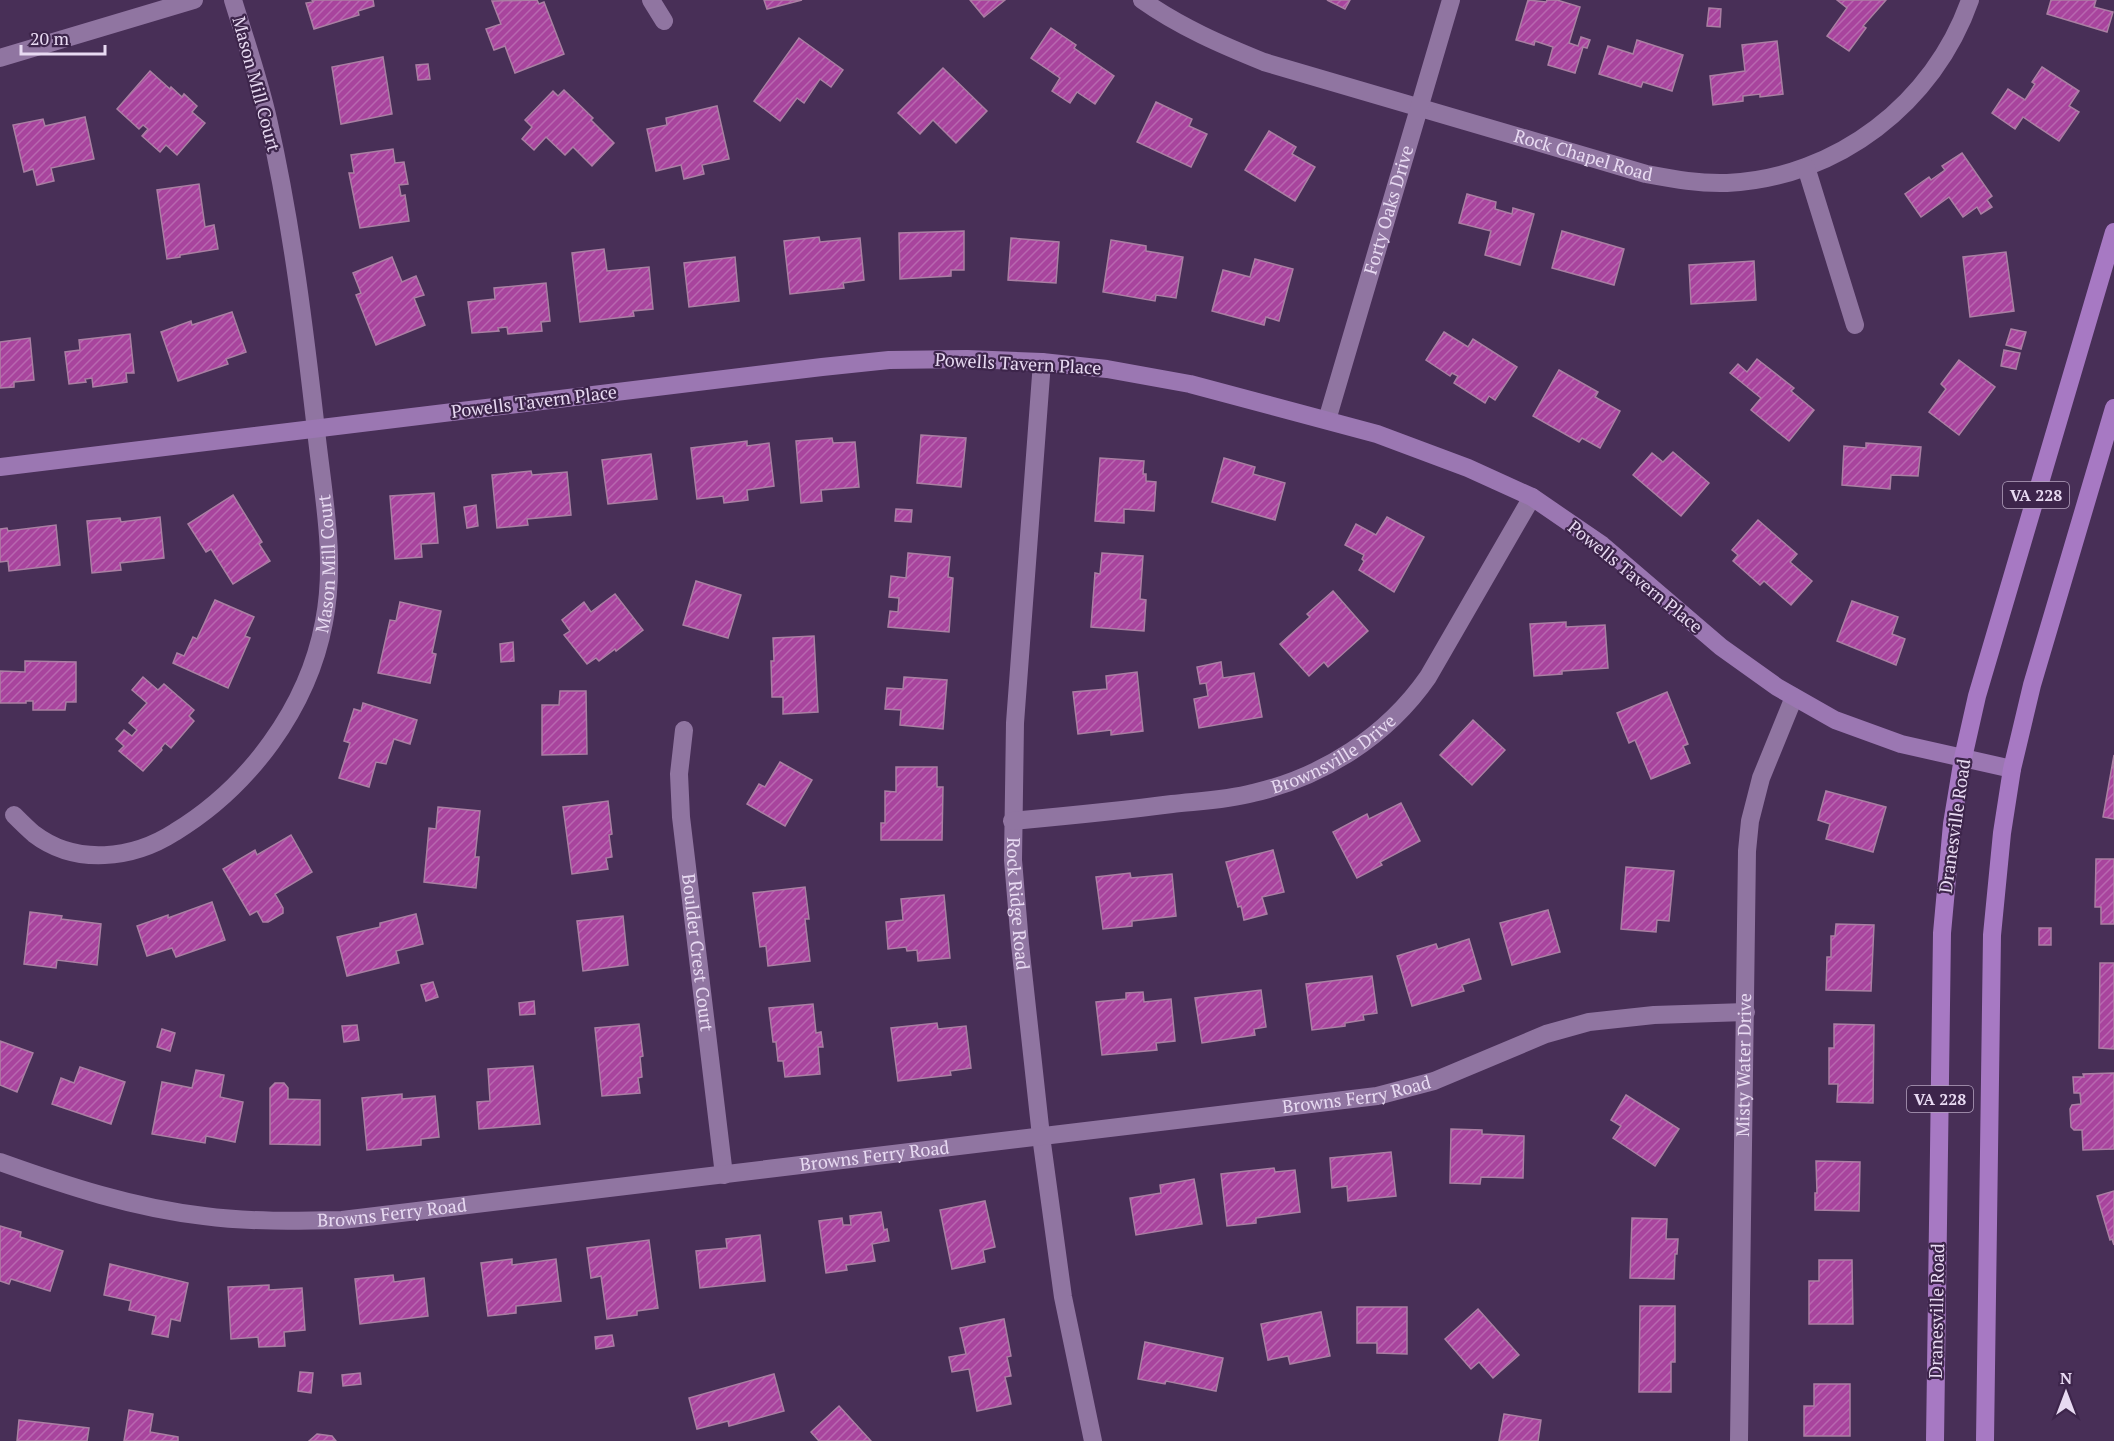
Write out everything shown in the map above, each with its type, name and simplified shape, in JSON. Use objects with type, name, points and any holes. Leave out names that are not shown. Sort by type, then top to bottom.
[{"type":"main road","name":"Dranesville Road","points":[[1935,1441],[1942,933],[1952,824],[1963,758],[1977,696],[2114,232]]},
{"type":"main road","name":"VA 228","points":[[1985,1441],[1992,935],[2002,833],[2012,769],[2032,685],[2114,408]]},
{"type":"street","points":[[0,58],[194,0]]},
{"type":"street","name":"Mason Mill Court","points":[[14,815],[35,835],[59,848],[87,855],[116,855],[140,850],[174,834],[210,809],[253,765],[293,709],[312,667],[324,622],[329,577],[328,527],[306,335],[284,195],[268,116],[233,0]]},
{"type":"street","points":[[651,0],[664,21]]},
{"type":"street","name":"Rock Chapel Road","points":[[1142,0],[1160,13],[1211,40],[1264,62],[1646,174],[1690,182],[1727,183],[1767,178],[1806,167],[1845,150],[1882,125],[1914,96],[1943,58],[1963,21],[1970,0]]},
{"type":"street","name":"Forty Oaks Drive","points":[[1327,420],[1451,0]]},
{"type":"street","points":[[1806,167],[1856,324]]},
{"type":"street","name":"Powells Tavern Place","points":[[0,467],[889,360],[967,358],[1042,362],[1107,369],[1190,384],[1327,420],[1377,434],[1468,468],[1532,497],[1602,545],[1721,647],[1794,697],[1835,720],[1901,744],[2012,769]]},
{"type":"street","name":"Rock Ridge Road","points":[[1042,362],[1015,723],[1013,860],[1041,1136],[1063,1297],[1093,1441]]},
{"type":"street","name":"Brownsville Drive","points":[[1012,821],[1129,810],[1252,794],[1292,782],[1330,765],[1370,738],[1400,712],[1418,692],[1532,497]]},
{"type":"street","name":"Misty Water Drive","points":[[1739,1441],[1747,851],[1750,821],[1761,778],[1794,697]]},
{"type":"street","name":"Boulder Crest Court","points":[[684,730],[679,774],[681,817],[724,1175]]},
{"type":"street","name":"Browns Ferry Road","points":[[0,1162],[73,1188],[141,1205],[204,1216],[273,1221],[342,1220],[1377,1096],[1434,1081],[1546,1034],[1589,1022],[1654,1015],[1746,1012]]},
{"type":"building","points":[[312,0],[373,0],[374,6],[358,11],[359,15],[314,29],[306,3],[313,2]]},
{"type":"building","points":[[537,0],[539,4],[544,2],[564,54],[515,73],[505,46],[494,50],[486,29],[501,24],[492,1]]},
{"type":"building","points":[[764,0],[802,0],[767,9]]},
{"type":"building","points":[[970,0],[1005,0],[984,17]]},
{"type":"building","points":[[1327,0],[1350,0],[1345,9]]},
{"type":"building","points":[[1528,0],[1546,2],[1557,0],[1580,7],[1569,43],[1578,46],[1581,37],[1590,40],[1587,48],[1583,47],[1575,73],[1548,65],[1553,47],[1535,41],[1534,45],[1516,40]]},
{"type":"building","points":[[1837,0],[1886,0],[1863,26],[1866,28],[1849,51],[1827,36],[1847,8]]},
{"type":"building","points":[[2051,0],[2096,0],[2094,7],[2113,12],[2107,32],[2047,14]]},
{"type":"building","points":[[1709,8],[1721,9],[1720,27],[1707,26]]},
{"type":"building","points":[[1051,28],[1076,45],[1074,48],[1114,76],[1095,104],[1077,92],[1070,103],[1052,91],[1060,78],[1031,58]]},
{"type":"building","points":[[799,38],[843,70],[831,87],[820,79],[804,103],[797,98],[780,121],[754,101]]},
{"type":"building","points":[[1637,40],[1683,55],[1672,91],[1643,82],[1641,87],[1599,74],[1608,46],[1633,54]]},
{"type":"building","points":[[1777,41],[1783,94],[1760,97],[1760,94],[1743,96],[1743,101],[1713,105],[1710,76],[1745,71],[1742,45]]},
{"type":"building","points":[[383,57],[392,114],[341,124],[332,67]]},
{"type":"building","points":[[428,64],[430,79],[418,80],[416,65]]},
{"type":"building","points":[[2042,67],[2079,91],[2069,106],[2079,112],[2059,141],[2023,117],[2015,129],[1992,113],[2008,89],[2025,100],[2035,84],[2032,82]]},
{"type":"building","points":[[943,68],[987,111],[956,143],[933,120],[920,134],[898,113]]},
{"type":"building","points":[[150,71],[170,89],[171,87],[182,97],[184,94],[197,106],[192,112],[205,123],[177,155],[166,145],[160,152],[142,136],[148,129],[143,125],[139,129],[117,109]]},
{"type":"building","points":[[564,90],[593,118],[591,120],[614,143],[592,166],[573,147],[565,155],[546,137],[534,150],[522,139],[532,127],[525,120],[553,91],[558,96]]},
{"type":"building","points":[[1156,102],[1192,119],[1189,126],[1207,134],[1191,167],[1137,142]]},
{"type":"building","points":[[717,106],[729,159],[702,165],[704,174],[684,179],[681,165],[656,171],[647,129],[667,125],[666,118]]},
{"type":"building","points":[[85,117],[94,159],[51,168],[54,181],[37,185],[33,169],[24,172],[13,125],[43,119],[45,126]]},
{"type":"building","points":[[1269,131],[1296,147],[1292,154],[1315,167],[1295,201],[1245,170]]},
{"type":"building","points":[[393,149],[395,163],[404,162],[408,184],[399,185],[401,196],[405,195],[409,221],[360,228],[349,173],[354,173],[351,155]]},
{"type":"building","points":[[1962,153],[1992,196],[1987,200],[1992,207],[1981,214],[1977,207],[1963,217],[1949,197],[1921,217],[1905,194],[1929,177],[1931,180],[1945,170],[1942,166]]},
{"type":"building","points":[[199,184],[205,227],[214,225],[218,249],[167,259],[157,190]]},
{"type":"building","points":[[1467,194],[1496,202],[1495,209],[1512,214],[1513,208],[1534,214],[1520,265],[1485,255],[1491,231],[1459,223]]},
{"type":"building","points":[[964,231],[964,270],[951,270],[951,276],[900,279],[899,233]]},
{"type":"building","points":[[1562,231],[1624,249],[1614,285],[1552,268]]},
{"type":"building","points":[[819,237],[820,242],[860,238],[864,280],[843,283],[844,288],[790,294],[784,241]]},
{"type":"building","points":[[1011,238],[1059,242],[1056,283],[1008,280]]},
{"type":"building","points":[[1111,240],[1146,246],[1146,251],[1183,257],[1176,298],[1156,295],[1155,301],[1103,292]]},
{"type":"building","points":[[604,249],[607,271],[649,267],[653,309],[633,311],[634,316],[580,322],[572,253]]},
{"type":"building","points":[[2006,252],[2014,311],[1970,317],[1963,257]]},
{"type":"building","points":[[392,257],[402,282],[416,276],[424,295],[414,298],[425,325],[376,345],[356,295],[361,293],[353,273]]},
{"type":"building","points":[[735,257],[739,301],[689,307],[684,263]]},
{"type":"building","points":[[1255,259],[1293,269],[1279,321],[1266,317],[1264,325],[1212,311],[1223,270],[1250,277]]},
{"type":"building","points":[[1754,261],[1756,300],[1691,304],[1689,265]]},
{"type":"building","points":[[546,283],[550,321],[541,322],[542,331],[508,334],[507,327],[498,328],[499,331],[472,333],[468,302],[495,299],[494,288]]},
{"type":"building","points":[[232,312],[246,352],[226,359],[228,364],[178,381],[161,332],[191,321],[192,325]]},
{"type":"building","points":[[2011,329],[2026,332],[2021,349],[2006,345]]},
{"type":"building","points":[[1444,332],[1468,347],[1473,339],[1517,367],[1495,400],[1489,396],[1485,403],[1454,383],[1458,376],[1452,373],[1450,376],[1426,360]]},
{"type":"building","points":[[130,334],[134,373],[126,373],[127,382],[93,387],[92,378],[85,379],[86,382],[69,384],[65,352],[80,350],[79,340]]},
{"type":"building","points":[[30,338],[34,380],[14,382],[14,387],[0,388],[0,342]]},
{"type":"building","points":[[2004,350],[2020,353],[2016,369],[2001,366]]},
{"type":"building","points":[[1757,359],[1794,388],[1791,391],[1814,410],[1789,441],[1751,410],[1761,398],[1730,373],[1738,364],[1747,372]]},
{"type":"building","points":[[1959,360],[1995,387],[1959,435],[1929,412],[1946,389],[1941,384]]},
{"type":"building","points":[[1559,370],[1598,392],[1595,397],[1620,411],[1600,448],[1582,438],[1579,442],[1533,416]]},
{"type":"building","points":[[921,435],[966,438],[961,487],[917,483]]},
{"type":"building","points":[[832,438],[833,443],[855,442],[859,487],[821,490],[822,501],[801,503],[796,441]]},
{"type":"building","points":[[747,441],[747,446],[769,443],[774,486],[747,490],[748,500],[724,503],[723,496],[697,499],[691,448]]},
{"type":"building","points":[[1866,443],[1921,447],[1918,476],[1891,475],[1890,489],[1842,485],[1844,446],[1866,448]]},
{"type":"building","points":[[1673,452],[1709,483],[1681,516],[1633,475],[1652,453],[1663,462]]},
{"type":"building","points":[[651,454],[657,499],[608,504],[602,460]]},
{"type":"building","points":[[1100,458],[1144,461],[1143,474],[1146,474],[1146,481],[1156,482],[1154,511],[1124,509],[1124,523],[1095,521]]},
{"type":"building","points":[[1224,458],[1255,467],[1253,474],[1285,483],[1275,520],[1212,502]]},
{"type":"building","points":[[531,471],[532,475],[567,472],[571,515],[527,519],[528,525],[497,528],[492,475]]},
{"type":"building","points":[[434,493],[438,543],[421,544],[422,557],[395,559],[390,496]]},
{"type":"building","points":[[233,495],[262,542],[259,544],[270,561],[233,584],[211,549],[206,552],[188,524]]},
{"type":"building","points":[[476,505],[478,526],[467,528],[464,507]]},
{"type":"building","points":[[896,509],[912,510],[911,522],[895,521]]},
{"type":"building","points":[[160,517],[164,558],[120,563],[121,570],[92,573],[87,521],[120,518],[121,522]]},
{"type":"building","points":[[1387,517],[1424,537],[1394,592],[1359,570],[1364,561],[1362,559],[1364,555],[1345,545],[1356,524],[1376,535]]},
{"type":"building","points":[[1758,520],[1797,554],[1790,562],[1812,581],[1791,605],[1764,581],[1760,585],[1733,561],[1738,555],[1732,550]]},
{"type":"building","points":[[56,525],[60,565],[9,571],[8,561],[0,562],[0,529],[7,528],[8,531]]},
{"type":"building","points":[[908,553],[950,557],[948,577],[953,578],[949,632],[888,627],[890,611],[898,612],[899,598],[889,597],[891,576],[906,578]]},
{"type":"building","points":[[1102,553],[1143,556],[1140,599],[1146,600],[1144,631],[1091,627],[1095,573],[1100,574]]},
{"type":"building","points":[[696,581],[741,595],[728,638],[683,625]]},
{"type":"building","points":[[1333,591],[1368,631],[1328,667],[1324,662],[1309,676],[1280,644],[1310,617],[1307,614]]},
{"type":"building","points":[[615,594],[643,630],[616,651],[615,649],[599,661],[596,658],[587,664],[564,635],[570,631],[562,620],[584,602],[591,612]]},
{"type":"building","points":[[215,600],[254,617],[245,636],[250,638],[228,688],[173,663],[177,653],[184,656],[193,637],[197,639]]},
{"type":"building","points":[[1852,601],[1898,617],[1892,634],[1905,639],[1896,665],[1837,641]]},
{"type":"building","points":[[400,602],[441,611],[432,653],[436,654],[430,683],[378,673],[390,620],[396,621]]},
{"type":"building","points":[[1566,622],[1566,627],[1605,625],[1608,668],[1562,671],[1562,674],[1534,676],[1530,624]]},
{"type":"building","points":[[814,636],[818,712],[783,714],[783,697],[772,697],[773,638]]},
{"type":"building","points":[[513,642],[514,661],[501,662],[500,644]]},
{"type":"building","points":[[25,661],[76,662],[76,702],[66,702],[65,710],[33,710],[33,701],[0,703],[0,671],[25,672]]},
{"type":"building","points":[[1221,662],[1223,678],[1254,673],[1262,717],[1199,728],[1194,699],[1208,696],[1206,683],[1200,684],[1197,667]]},
{"type":"building","points":[[1137,672],[1143,731],[1111,735],[1111,730],[1078,734],[1073,692],[1107,689],[1106,676]]},
{"type":"building","points":[[143,677],[158,690],[164,684],[194,710],[189,716],[194,721],[171,748],[165,743],[162,750],[143,771],[119,751],[124,746],[116,739],[124,730],[132,736],[137,730],[129,723],[147,703],[132,690]]},
{"type":"building","points":[[904,677],[947,680],[943,729],[900,725],[901,710],[885,709],[887,688],[903,689]]},
{"type":"building","points":[[560,691],[586,691],[587,754],[542,755],[542,705],[559,705]]},
{"type":"building","points":[[1667,692],[1688,744],[1683,746],[1690,763],[1651,779],[1635,740],[1629,743],[1617,713]]},
{"type":"building","points":[[363,703],[417,720],[410,744],[394,739],[386,764],[376,762],[369,787],[339,778],[350,743],[344,741],[354,709],[361,711]]},
{"type":"building","points":[[1473,720],[1505,750],[1472,785],[1440,755]]},
{"type":"building","points":[[2114,755],[2114,819],[2103,817]]},
{"type":"building","points":[[780,762],[812,780],[785,826],[747,804],[759,784],[765,787]]},
{"type":"building","points":[[896,767],[937,767],[937,787],[943,787],[942,840],[881,840],[881,823],[885,823],[885,791],[896,792]]},
{"type":"building","points":[[1826,791],[1886,807],[1873,852],[1826,839],[1830,824],[1818,820]]},
{"type":"building","points":[[608,801],[612,857],[606,858],[608,869],[572,874],[563,807]]},
{"type":"building","points":[[1401,803],[1420,841],[1380,862],[1382,865],[1357,878],[1333,832],[1367,814],[1369,819]]},
{"type":"building","points":[[438,807],[480,811],[475,857],[479,857],[476,888],[424,882],[429,828],[436,829]]},
{"type":"building","points":[[291,835],[312,872],[275,894],[283,908],[283,913],[268,922],[263,922],[257,911],[250,915],[223,869],[255,850],[257,855]]},
{"type":"building","points":[[1273,850],[1284,892],[1262,897],[1267,914],[1244,920],[1241,906],[1238,907],[1226,862]]},
{"type":"building","points":[[2096,859],[2114,859],[2114,924],[2101,924],[2101,907],[2095,907]]},
{"type":"building","points":[[1626,867],[1674,871],[1669,921],[1657,920],[1656,932],[1621,929]]},
{"type":"building","points":[[1130,873],[1131,878],[1172,874],[1176,916],[1132,921],[1132,926],[1103,929],[1096,877]]},
{"type":"building","points":[[805,887],[809,919],[805,919],[810,961],[768,966],[766,946],[760,947],[753,893]]},
{"type":"building","points":[[944,895],[950,958],[918,961],[917,950],[907,951],[906,947],[888,949],[886,922],[903,920],[901,899]]},
{"type":"building","points":[[212,902],[225,940],[176,957],[172,948],[147,956],[137,926],[168,915],[168,918]]},
{"type":"building","points":[[1548,910],[1560,952],[1512,965],[1500,923]]},
{"type":"building","points":[[30,912],[101,924],[97,965],[57,960],[56,968],[24,964]]},
{"type":"building","points":[[416,914],[423,944],[396,951],[399,963],[347,976],[337,937],[380,927],[380,923]]},
{"type":"building","points":[[623,916],[628,965],[583,971],[577,921]]},
{"type":"building","points":[[1836,924],[1874,925],[1871,991],[1826,990],[1827,957],[1831,957],[1831,936],[1835,936]]},
{"type":"building","points":[[2039,928],[2051,928],[2051,945],[2039,945]]},
{"type":"building","points":[[1469,939],[1481,979],[1462,985],[1464,991],[1412,1006],[1397,956],[1436,944],[1438,949]]},
{"type":"building","points":[[2100,963],[2114,963],[2114,1049],[2099,1048]]},
{"type":"building","points":[[1372,976],[1377,1013],[1363,1015],[1364,1020],[1345,1023],[1345,1026],[1312,1030],[1306,984]]},
{"type":"building","points":[[433,982],[438,997],[426,1001],[421,985]]},
{"type":"building","points":[[1261,990],[1266,1027],[1254,1029],[1255,1035],[1202,1043],[1195,998]]},
{"type":"building","points":[[1143,992],[1144,1002],[1171,999],[1175,1041],[1156,1043],[1157,1050],[1102,1055],[1096,1002],[1126,999],[1126,993]]},
{"type":"building","points":[[534,1001],[535,1014],[520,1015],[519,1003]]},
{"type":"building","points":[[813,1004],[816,1033],[821,1032],[823,1047],[818,1047],[820,1074],[785,1077],[783,1061],[778,1061],[776,1042],[773,1042],[769,1008]]},
{"type":"building","points":[[937,1023],[938,1029],[966,1026],[971,1068],[950,1071],[951,1075],[898,1081],[891,1028]]},
{"type":"building","points":[[639,1024],[643,1056],[640,1057],[642,1077],[638,1078],[640,1093],[602,1096],[595,1028]]},
{"type":"building","points":[[1834,1024],[1874,1025],[1873,1103],[1837,1102],[1838,1084],[1829,1084],[1829,1048],[1834,1048]]},
{"type":"building","points":[[357,1025],[359,1040],[344,1042],[342,1026]]},
{"type":"building","points":[[162,1029],[175,1033],[170,1051],[157,1047]]},
{"type":"building","points":[[0,1041],[33,1053],[17,1092],[0,1085]]},
{"type":"building","points":[[533,1066],[540,1124],[479,1129],[477,1102],[490,1101],[488,1069]]},
{"type":"building","points":[[80,1067],[125,1082],[111,1124],[52,1104],[61,1078],[74,1083]]},
{"type":"building","points":[[196,1070],[224,1075],[220,1097],[243,1102],[235,1142],[206,1136],[205,1143],[152,1134],[162,1082],[192,1088]]},
{"type":"building","points":[[2114,1073],[2114,1149],[2083,1150],[2082,1130],[2074,1130],[2071,1127],[2070,1109],[2072,1105],[2081,1104],[2080,1093],[2074,1093],[2073,1077],[2084,1077],[2083,1074]]},
{"type":"building","points":[[275,1083],[284,1083],[288,1088],[288,1099],[320,1100],[320,1145],[270,1144],[270,1088]]},
{"type":"building","points":[[402,1094],[402,1099],[435,1096],[439,1137],[421,1139],[421,1145],[367,1150],[362,1098]]},
{"type":"building","points":[[1626,1095],[1679,1129],[1655,1166],[1613,1138],[1621,1126],[1611,1120]]},
{"type":"building","points":[[1451,1129],[1482,1130],[1482,1134],[1524,1136],[1523,1178],[1481,1177],[1480,1184],[1450,1183]]},
{"type":"building","points":[[1391,1152],[1396,1196],[1348,1201],[1347,1186],[1332,1188],[1330,1158]]},
{"type":"building","points":[[1816,1161],[1860,1162],[1859,1211],[1815,1210]]},
{"type":"building","points":[[1274,1168],[1275,1172],[1295,1170],[1300,1212],[1256,1218],[1256,1223],[1227,1226],[1221,1174]]},
{"type":"building","points":[[1194,1179],[1202,1224],[1136,1235],[1130,1198],[1161,1193],[1160,1185]]},
{"type":"building","points":[[2114,1191],[2114,1245],[2112,1239],[2110,1240],[2097,1196]]},
{"type":"building","points":[[985,1201],[995,1247],[983,1250],[985,1262],[952,1269],[940,1210]]},
{"type":"building","points":[[881,1212],[884,1230],[887,1229],[889,1241],[872,1244],[875,1261],[846,1265],[847,1270],[826,1273],[819,1221],[842,1218],[843,1225],[851,1225],[850,1216]]},
{"type":"building","points":[[1632,1218],[1667,1219],[1666,1239],[1678,1239],[1674,1279],[1630,1278]]},
{"type":"building","points":[[0,1226],[21,1232],[20,1237],[63,1251],[50,1291],[11,1279],[9,1284],[0,1281]]},
{"type":"building","points":[[760,1235],[765,1281],[700,1288],[696,1251],[727,1248],[726,1239]]},
{"type":"building","points":[[649,1240],[658,1308],[637,1311],[637,1315],[607,1319],[601,1276],[591,1278],[587,1248]]},
{"type":"building","points":[[512,1259],[512,1265],[556,1259],[561,1301],[516,1306],[516,1313],[488,1316],[481,1263]]},
{"type":"building","points":[[1819,1260],[1852,1260],[1853,1324],[1809,1324],[1809,1281],[1819,1281]]},
{"type":"building","points":[[110,1264],[188,1283],[180,1321],[171,1319],[168,1337],[152,1334],[156,1316],[129,1310],[131,1301],[104,1295]]},
{"type":"building","points":[[393,1275],[394,1282],[424,1278],[428,1316],[360,1324],[355,1279]]},
{"type":"building","points":[[269,1285],[269,1290],[302,1288],[305,1330],[284,1332],[285,1346],[259,1347],[258,1337],[231,1339],[228,1287]]},
{"type":"building","points":[[1640,1306],[1675,1306],[1675,1362],[1671,1362],[1671,1392],[1639,1392]]},
{"type":"building","points":[[1357,1307],[1407,1307],[1407,1354],[1377,1353],[1377,1343],[1357,1343]]},
{"type":"building","points":[[1478,1309],[1519,1355],[1493,1378],[1479,1362],[1471,1369],[1445,1339]]},
{"type":"building","points":[[1321,1312],[1330,1356],[1290,1364],[1288,1356],[1268,1360],[1261,1324]]},
{"type":"building","points":[[1004,1319],[1011,1356],[1007,1357],[1011,1376],[1005,1377],[1011,1404],[977,1411],[969,1369],[952,1372],[949,1357],[966,1354],[960,1328]]},
{"type":"building","points":[[612,1335],[614,1346],[596,1349],[595,1337]]},
{"type":"building","points":[[1145,1342],[1223,1358],[1216,1391],[1166,1381],[1165,1384],[1138,1379]]},
{"type":"building","points":[[300,1372],[313,1373],[311,1393],[298,1391]]},
{"type":"building","points":[[360,1373],[361,1384],[343,1386],[342,1375]]},
{"type":"building","points":[[774,1374],[784,1411],[729,1426],[728,1421],[697,1429],[689,1398]]},
{"type":"building","points":[[1814,1384],[1850,1384],[1850,1436],[1804,1436],[1804,1406],[1814,1406]]},
{"type":"building","points":[[839,1406],[871,1441],[819,1441],[811,1432]]},
{"type":"building","points":[[129,1410],[153,1414],[150,1432],[178,1437],[178,1441],[124,1441]]},
{"type":"building","points":[[1504,1414],[1541,1420],[1538,1441],[1499,1441]]},
{"type":"building","points":[[19,1420],[89,1428],[87,1441],[17,1441]]},
{"type":"building","points":[[317,1434],[332,1436],[336,1441],[309,1441]]}]
